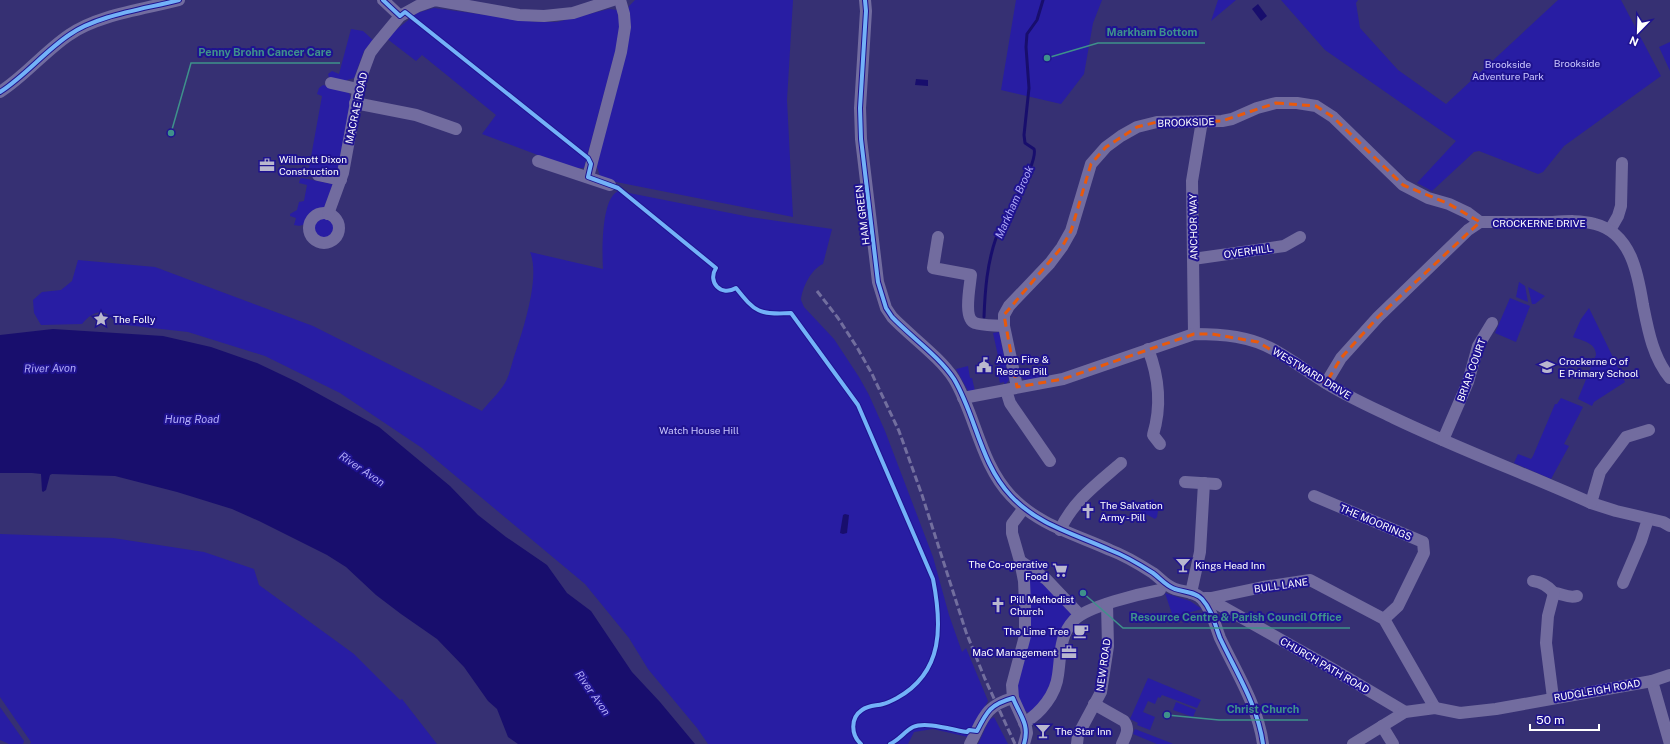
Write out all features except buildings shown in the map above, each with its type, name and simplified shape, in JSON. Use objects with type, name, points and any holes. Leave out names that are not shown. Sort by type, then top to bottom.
[{"type":"street","points":[[0,92],[68,36],[84,26],[104,19],[179,0]]},
{"type":"street","points":[[384,0],[400,16]]},
{"type":"street","name":"MACRAE ROAD","points":[[328,214],[341,180],[360,80],[370,54],[400,16],[416,3],[434,0],[519,15],[544,16],[573,14],[613,0]]},
{"type":"street","points":[[588,177],[621,52],[624,14],[620,0]]},
{"type":"street","name":"HAM GREEN","points":[[865,0],[866,11],[860,108],[861,139],[878,282],[886,308],[892,317],[942,364],[954,379],[982,448],[993,470],[1009,494],[1034,516],[1060,530]]},
{"type":"street","points":[[331,82],[358,89]]},
{"type":"street","name":"BROOKSIDE","points":[[1050,461],[1010,403],[1011,389],[1004,316],[1009,306],[1050,263],[1062,247],[1071,231],[1091,164],[1106,147],[1137,127],[1157,122],[1232,119],[1257,108],[1276,103],[1297,102],[1316,106],[1332,117],[1403,185],[1428,198],[1449,204],[1468,213],[1480,222]]},
{"type":"street","points":[[355,103],[416,115],[456,129]]},
{"type":"street","name":"ANCHOR WAY","points":[[1194,334],[1192,181],[1202,121]]},
{"type":"street","points":[[538,161],[610,185]]},
{"type":"street","points":[[1610,230],[1618,216],[1621,206],[1622,163]]},
{"type":"street","points":[[318,175],[341,180]]},
{"type":"street","name":"CROCKERNE DRIVE","points":[[1326,383],[1340,358],[1378,317],[1468,230],[1480,222],[1579,221],[1596,224],[1610,230],[1623,243],[1634,262],[1638,273],[1648,331],[1654,350],[1665,373],[1670,378]]},
{"type":"street","points":[[938,237],[933,268],[971,275],[968,315],[971,321],[976,324],[1004,326]]},
{"type":"street","name":"OVERHILL","points":[[1193,259],[1284,246],[1300,237]]},
{"type":"street","name":"BRIAR COURT","points":[[1443,440],[1468,382],[1478,346],[1492,323]]},
{"type":"street","name":"WESTWARD DRIVE","points":[[963,398],[1063,379],[1194,334],[1232,336],[1258,342],[1276,351],[1326,383],[1395,418],[1443,440],[1591,503],[1670,526]]},
{"type":"street","points":[[1148,349],[1157,377],[1158,416],[1153,435],[1160,444]]},
{"type":"street","points":[[1591,503],[1600,472],[1626,438],[1649,430]]},
{"type":"street","points":[[1060,530],[1070,510],[1080,499],[1121,463]]},
{"type":"street","points":[[1185,482],[1216,484]]},
{"type":"street","points":[[1191,593],[1200,552],[1204,483]]},
{"type":"street","name":"THE MOORINGS","points":[[1314,496],[1423,542],[1424,553],[1398,606],[1384,619]]},
{"type":"street","points":[[1024,508],[1012,524],[1012,533],[1024,581],[1025,628],[1012,685],[1013,698],[1027,733],[1024,744]]},
{"type":"street","points":[[1623,583],[1641,541],[1648,519]]},
{"type":"street","name":"CHURCH PATH ROAD","points":[[1060,530],[1126,556],[1173,588],[1206,598],[1214,602],[1325,664],[1405,712]]},
{"type":"street","points":[[1020,561],[1046,579],[1080,615]]},
{"type":"street","name":"BULL LANE","points":[[1206,598],[1262,587],[1310,580],[1384,619]]},
{"type":"street","points":[[1533,581],[1542,583],[1554,593],[1562,594],[1570,598],[1577,596]]},
{"type":"street","points":[[1024,723],[1032,718],[1048,702],[1054,690],[1058,676],[1061,644],[1066,631],[1080,615],[1106,604],[1160,590]]},
{"type":"street","points":[[1553,698],[1546,643],[1548,616],[1554,593]]},
{"type":"street","points":[[1206,598],[1214,620],[1256,716],[1263,744]]},
{"type":"street","name":"NEW ROAD","points":[[1077,744],[1078,735],[1101,692],[1108,646],[1106,604]]},
{"type":"street","points":[[1384,619],[1435,708]]},
{"type":"street","name":"RUDGLEIGH ROAD","points":[[1405,712],[1435,708],[1460,713],[1496,709],[1652,680],[1670,675]]},
{"type":"street","points":[[1652,680],[1670,744]]},
{"type":"street","points":[[970,744],[984,716],[991,707],[1002,701],[1013,698]]},
{"type":"street","points":[[1094,704],[1124,720],[1127,725],[1128,732],[1122,744]]},
{"type":"street","points":[[1353,744],[1405,712]]},
{"type":"street","points":[[1382,726],[1393,744]]},
{"type":"highlighted area","points":[[1276,103],[1316,106],[1333,117],[1403,185],[1449,204],[1480,222],[1378,317],[1341,358],[1326,383],[1258,342],[1212,334],[1194,334],[1063,379],[1017,387],[1004,315],[1062,247],[1071,231],[1091,164],[1106,147],[1137,127],[1157,122],[1222,121]]},
{"type":"green space","points":[[635,0],[793,0],[787,100],[793,217],[611,181],[600,176],[597,167],[628,10],[629,6]]},
{"type":"green space","points":[[1016,0],[1102,0],[1093,23],[1084,74],[1061,104],[1001,90]]},
{"type":"green space","points":[[1218,0],[1236,0],[1211,21]]},
{"type":"green space","name":"Brookside","points":[[1281,0],[1358,0],[1356,3],[1360,28],[1398,70],[1446,104],[1558,0],[1621,0],[1661,76],[1564,146],[1543,172],[1538,174],[1479,151],[1474,152],[1432,191],[1417,183],[1456,141],[1325,50]]},
{"type":"green space","points":[[434,8],[537,22],[557,22],[609,9],[617,10],[620,24],[618,41],[584,168],[572,168],[482,134],[496,115],[422,55],[416,61],[386,38],[417,13]]},
{"type":"green space","points":[[351,29],[363,31],[373,40],[364,51],[354,78],[347,80],[346,83],[329,78],[328,74],[332,71],[339,74]]},
{"type":"green space","points":[[1670,42],[1670,71],[1659,47]]},
{"type":"green space","points":[[323,85],[349,93],[351,98],[339,172],[332,176],[305,171],[302,169],[309,168],[322,96],[317,94],[319,88]]},
{"type":"green space","points":[[302,178],[333,184],[323,211],[318,212],[306,223],[299,226],[294,225],[296,218],[290,216],[290,214],[297,210],[299,202],[304,201],[307,185],[299,183],[300,179]]},
{"type":"green space","name":"Watch House Hill","points":[[619,191],[750,217],[832,229],[823,264],[811,274],[803,290],[801,300],[804,307],[834,339],[859,377],[869,395],[885,431],[933,557],[949,615],[962,652],[966,648],[988,701],[968,737],[933,729],[914,732],[908,744],[708,744],[697,728],[648,669],[629,638],[585,584],[422,448],[340,393],[265,356],[188,332],[117,324],[108,315],[100,312],[91,315],[82,324],[41,325],[34,313],[33,300],[42,292],[61,290],[72,281],[78,260],[155,267],[313,326],[482,411],[500,390],[510,372],[525,321],[532,290],[533,263],[530,252],[603,269],[603,239],[606,214],[613,195]]},
{"type":"green space","points":[[324,218],[331,221],[334,228],[331,235],[324,238],[317,235],[314,228],[317,221]]},
{"type":"green space","points":[[1519,282],[1525,286],[1528,302],[1516,297]]},
{"type":"green space","points":[[1528,287],[1545,296],[1535,304],[1532,304]]},
{"type":"green space","points":[[1510,298],[1530,306],[1516,342],[1495,333]]},
{"type":"green space","points":[[1589,308],[1625,382],[1594,402],[1592,406],[1578,399],[1596,355],[1595,351],[1594,348],[1588,343],[1573,337],[1581,319]]},
{"type":"green space","points":[[999,332],[1009,380],[1005,385],[1004,382],[1000,383],[997,369],[1000,365],[993,333]]},
{"type":"green space","points":[[968,366],[970,378],[972,378],[975,391],[968,391],[956,369]]},
{"type":"green space","points":[[1047,369],[1049,376],[1026,380],[1022,378],[1021,373]]},
{"type":"green space","points":[[1561,398],[1583,407],[1564,444],[1569,446],[1551,479],[1514,463],[1518,454],[1531,459],[1555,404],[1557,404]]},
{"type":"green space","points":[[1153,499],[1158,511],[1155,519],[1135,508]]},
{"type":"green space","points":[[0,534],[113,538],[204,552],[254,569],[259,585],[354,654],[400,700],[402,699],[437,744],[30,744],[31,742],[0,697]]},
{"type":"green space","points":[[1030,572],[1070,608],[1072,616],[1055,673],[1041,704],[1029,713],[1022,709],[1016,689],[1027,577]]},
{"type":"green space","points":[[1165,593],[1190,601],[1202,609],[1173,617]]},
{"type":"green space","points":[[1148,678],[1201,700],[1197,708],[1162,695],[1160,698],[1158,697],[1155,704],[1148,701],[1143,712],[1155,717],[1150,730],[1137,725],[1138,723],[1130,719]]},
{"type":"green space","points":[[1176,702],[1196,710],[1193,717],[1173,710]]},
{"type":"green space","points":[[0,707],[24,741],[23,744],[9,744],[0,740]]},
{"type":"green space","points":[[994,717],[1008,744],[978,744],[989,720]]},
{"type":"green space","points":[[1135,729],[1173,744],[1157,744],[1133,734]]},
{"type":"water","points":[[1258,4],[1267,16],[1261,21],[1252,9]]},
{"type":"water","points":[[916,79],[928,80],[928,86],[915,85]]},
{"type":"water","name":"Hung Road","points":[[53,329],[163,336],[211,347],[257,363],[297,382],[379,427],[450,486],[478,515],[506,537],[547,565],[567,593],[591,611],[632,672],[660,702],[695,744],[518,744],[508,737],[497,709],[488,701],[464,667],[437,639],[376,595],[346,567],[327,555],[232,509],[177,492],[115,476],[52,474],[50,475],[46,490],[43,492],[41,474],[0,473],[0,335]]},
{"type":"water","points":[[843,515],[849,515],[847,533],[843,534],[840,533]]},
{"type":"waterway","name":"Markham Brook","points":[[984,317],[987,277],[990,258],[996,238],[1020,192],[1034,158],[1034,149],[1025,143],[1024,135],[1029,88],[1026,47],[1027,34],[1037,20],[1043,0]]},
{"type":"railway","points":[[817,291],[838,318],[858,349],[872,374],[899,431],[922,495],[966,632],[985,679],[1015,744]]},
{"type":"cycle path","points":[[0,92],[18,79],[51,49],[80,28],[93,22],[122,13],[179,0]]},
{"type":"cycle path","points":[[383,0],[400,16],[405,12],[588,158],[591,164],[588,177],[618,188],[716,268],[713,278],[717,287],[725,291],[736,288],[753,307],[759,310],[772,313],[791,313],[858,405],[933,579],[938,613],[936,646],[924,675],[912,687],[897,698],[880,705],[870,706],[858,713],[855,717],[853,727],[855,736],[861,744]]},
{"type":"cycle path","points":[[865,0],[866,11],[860,108],[861,139],[878,282],[886,308],[892,317],[933,355],[954,379],[968,408],[992,469],[1011,496],[1022,506],[1045,522],[1116,552],[1153,573],[1172,588],[1193,594],[1202,599],[1211,613],[1220,638],[1251,703],[1263,744]]},
{"type":"cycle path","points":[[890,744],[918,725],[940,726],[967,732],[969,730],[977,731],[990,709],[1006,700],[1013,698],[1025,725],[1026,737],[1024,744]]},
{"type":"place","name":"Markham Bottom","points":[[1047,58]]},
{"type":"place","name":"Penny Brohn Cancer Care","points":[[171,133]]},
{"type":"place","name":"Willmott Dixon Construction","points":[[267,165]]},
{"type":"place","name":"The Folly","points":[[101,319]]},
{"type":"place","name":"Avon Fire & Rescue Pill","points":[[984,365]]},
{"type":"place","name":"Crockerne C of E Primary School","points":[[1547,367]]},
{"type":"place","name":"The Salvation Army - Pill","points":[[1088,511]]},
{"type":"place","name":"Kings Head Inn","points":[[1183,565]]},
{"type":"place","name":"The Co-operative Food","points":[[1060,570]]},
{"type":"place","name":"Resource Centre & Parish Council Office","points":[[1083,593]]},
{"type":"place","name":"Pill Methodist Church","points":[[998,605]]},
{"type":"place","name":"The Lime Tree","points":[[1081,631]]},
{"type":"place","name":"MaC Management","points":[[1069,652]]},
{"type":"place","name":"Christ Church","points":[[1167,715]]},
{"type":"place","name":"The Star Inn","points":[[1043,731]]},
{"type":"park label","name":"Brookside Adventure Park","points":[[1508,70]]},
{"type":"water label","name":"River Avon","points":[[50,368]]},
{"type":"water label","name":"River Avon","points":[[362,469]]},
{"type":"water label","name":"River Avon","points":[[593,693]]}]
